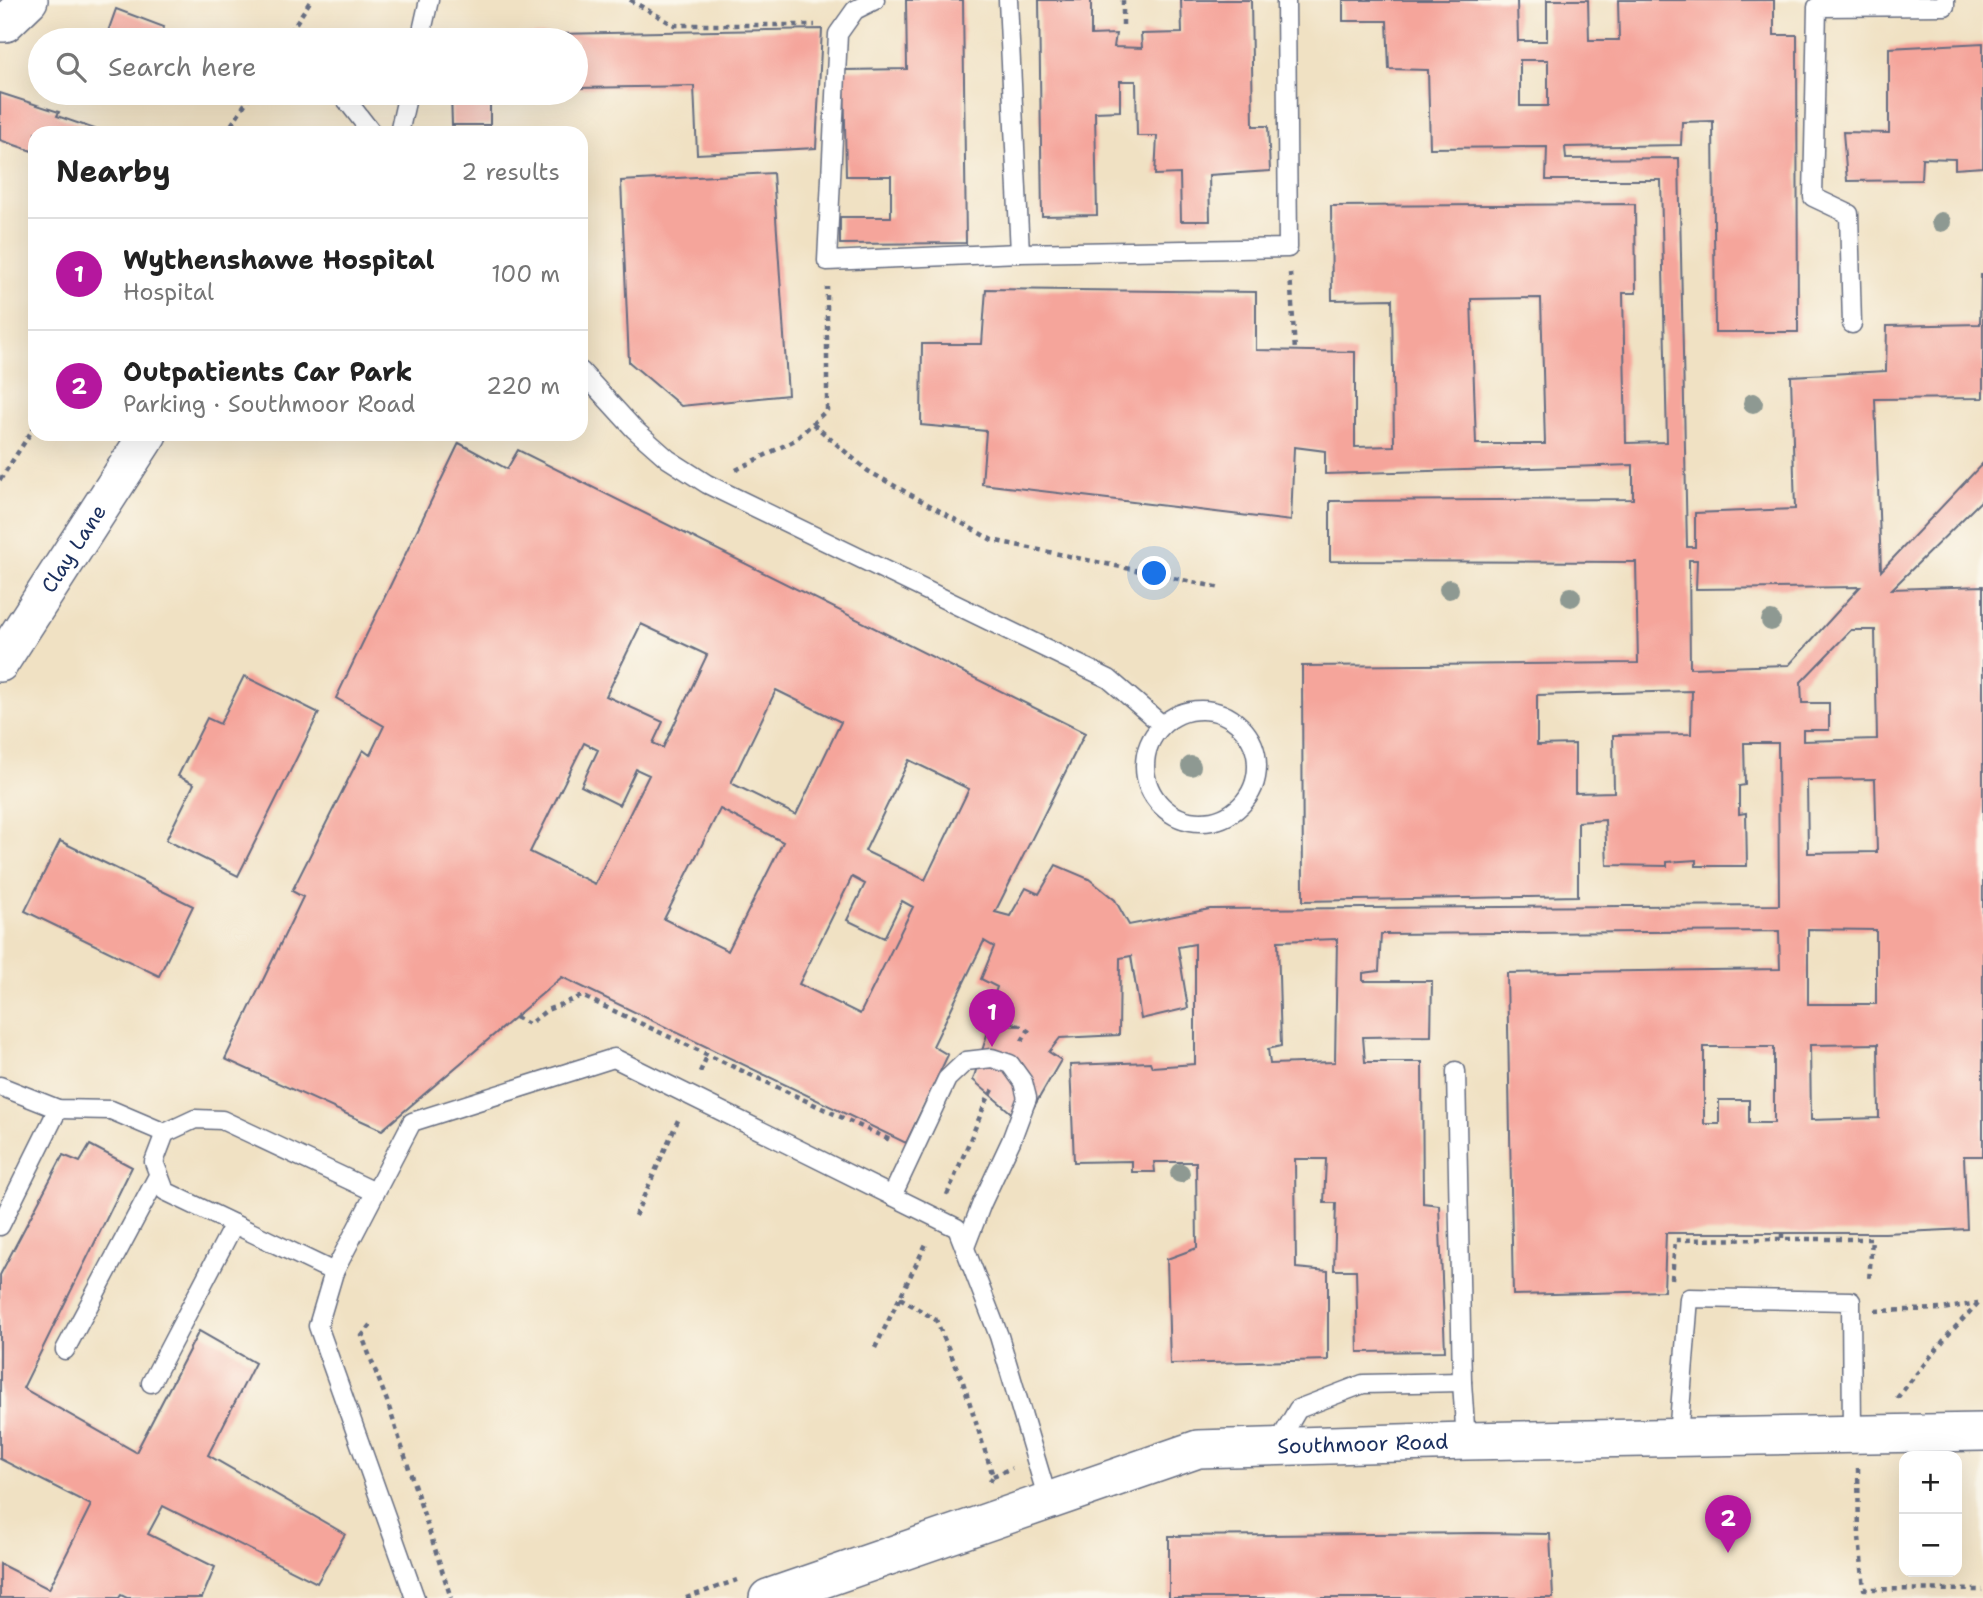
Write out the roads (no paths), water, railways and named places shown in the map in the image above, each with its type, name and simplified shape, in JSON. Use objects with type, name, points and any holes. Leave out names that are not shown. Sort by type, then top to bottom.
[{"type":"street","points":[[0,23],[5,23],[29,0]]},
{"type":"street","name":"Clay Lane","points":[[0,663],[143,441]]},
{"type":"street","name":"Southmoor Road","points":[[768,1598],[1198,1449],[1277,1445],[1983,1432]]},
{"type":"lane","points":[[423,28],[429,0]]},
{"type":"lane","points":[[875,0],[855,10],[838,34],[827,261],[1020,253],[1288,248],[1286,0]]},
{"type":"lane","points":[[1008,0],[1020,253]]},
{"type":"lane","points":[[1852,324],[1849,214],[1813,197],[1817,7],[1945,6],[1945,0]]},
{"type":"lane","points":[[350,105],[367,126]]},
{"type":"lane","points":[[401,126],[405,105]]},
{"type":"lane","points":[[588,379],[634,429],[668,459],[707,484],[1109,679],[1161,724]]},
{"type":"lane","points":[[1204,709],[1229,716],[1250,737],[1256,761],[1258,774],[1247,801],[1224,819],[1194,824],[1168,814],[1149,793],[1144,754],[1161,724],[1181,712],[1204,709]]},
{"type":"lane","points":[[415,1598],[318,1326],[334,1272],[412,1122],[614,1058],[957,1228],[999,1336],[1048,1500]]},
{"type":"lane","points":[[892,1196],[947,1079],[966,1061],[992,1058],[1010,1064],[1023,1082],[1027,1098],[1011,1142],[965,1247]]},
{"type":"lane","points":[[1456,1072],[1462,1382],[1466,1441]]},
{"type":"lane","points":[[0,1086],[58,1108],[111,1110],[165,1133]]},
{"type":"lane","points":[[0,1226],[58,1108]]},
{"type":"lane","points":[[334,1272],[165,1191],[154,1162],[165,1133],[195,1119],[222,1119],[375,1192]]},
{"type":"lane","points":[[65,1350],[159,1174]]},
{"type":"lane","points":[[151,1383],[234,1224]]},
{"type":"lane","points":[[1678,1437],[1689,1298],[1851,1301],[1852,1434]]},
{"type":"lane","points":[[1277,1445],[1298,1409],[1363,1384],[1462,1382]]},
{"type":"place","name":"Wythenshawe Hospital","points":[[992,1047]]},
{"type":"place","name":"Outpatients Car Park","points":[[1728,1553]]}]
